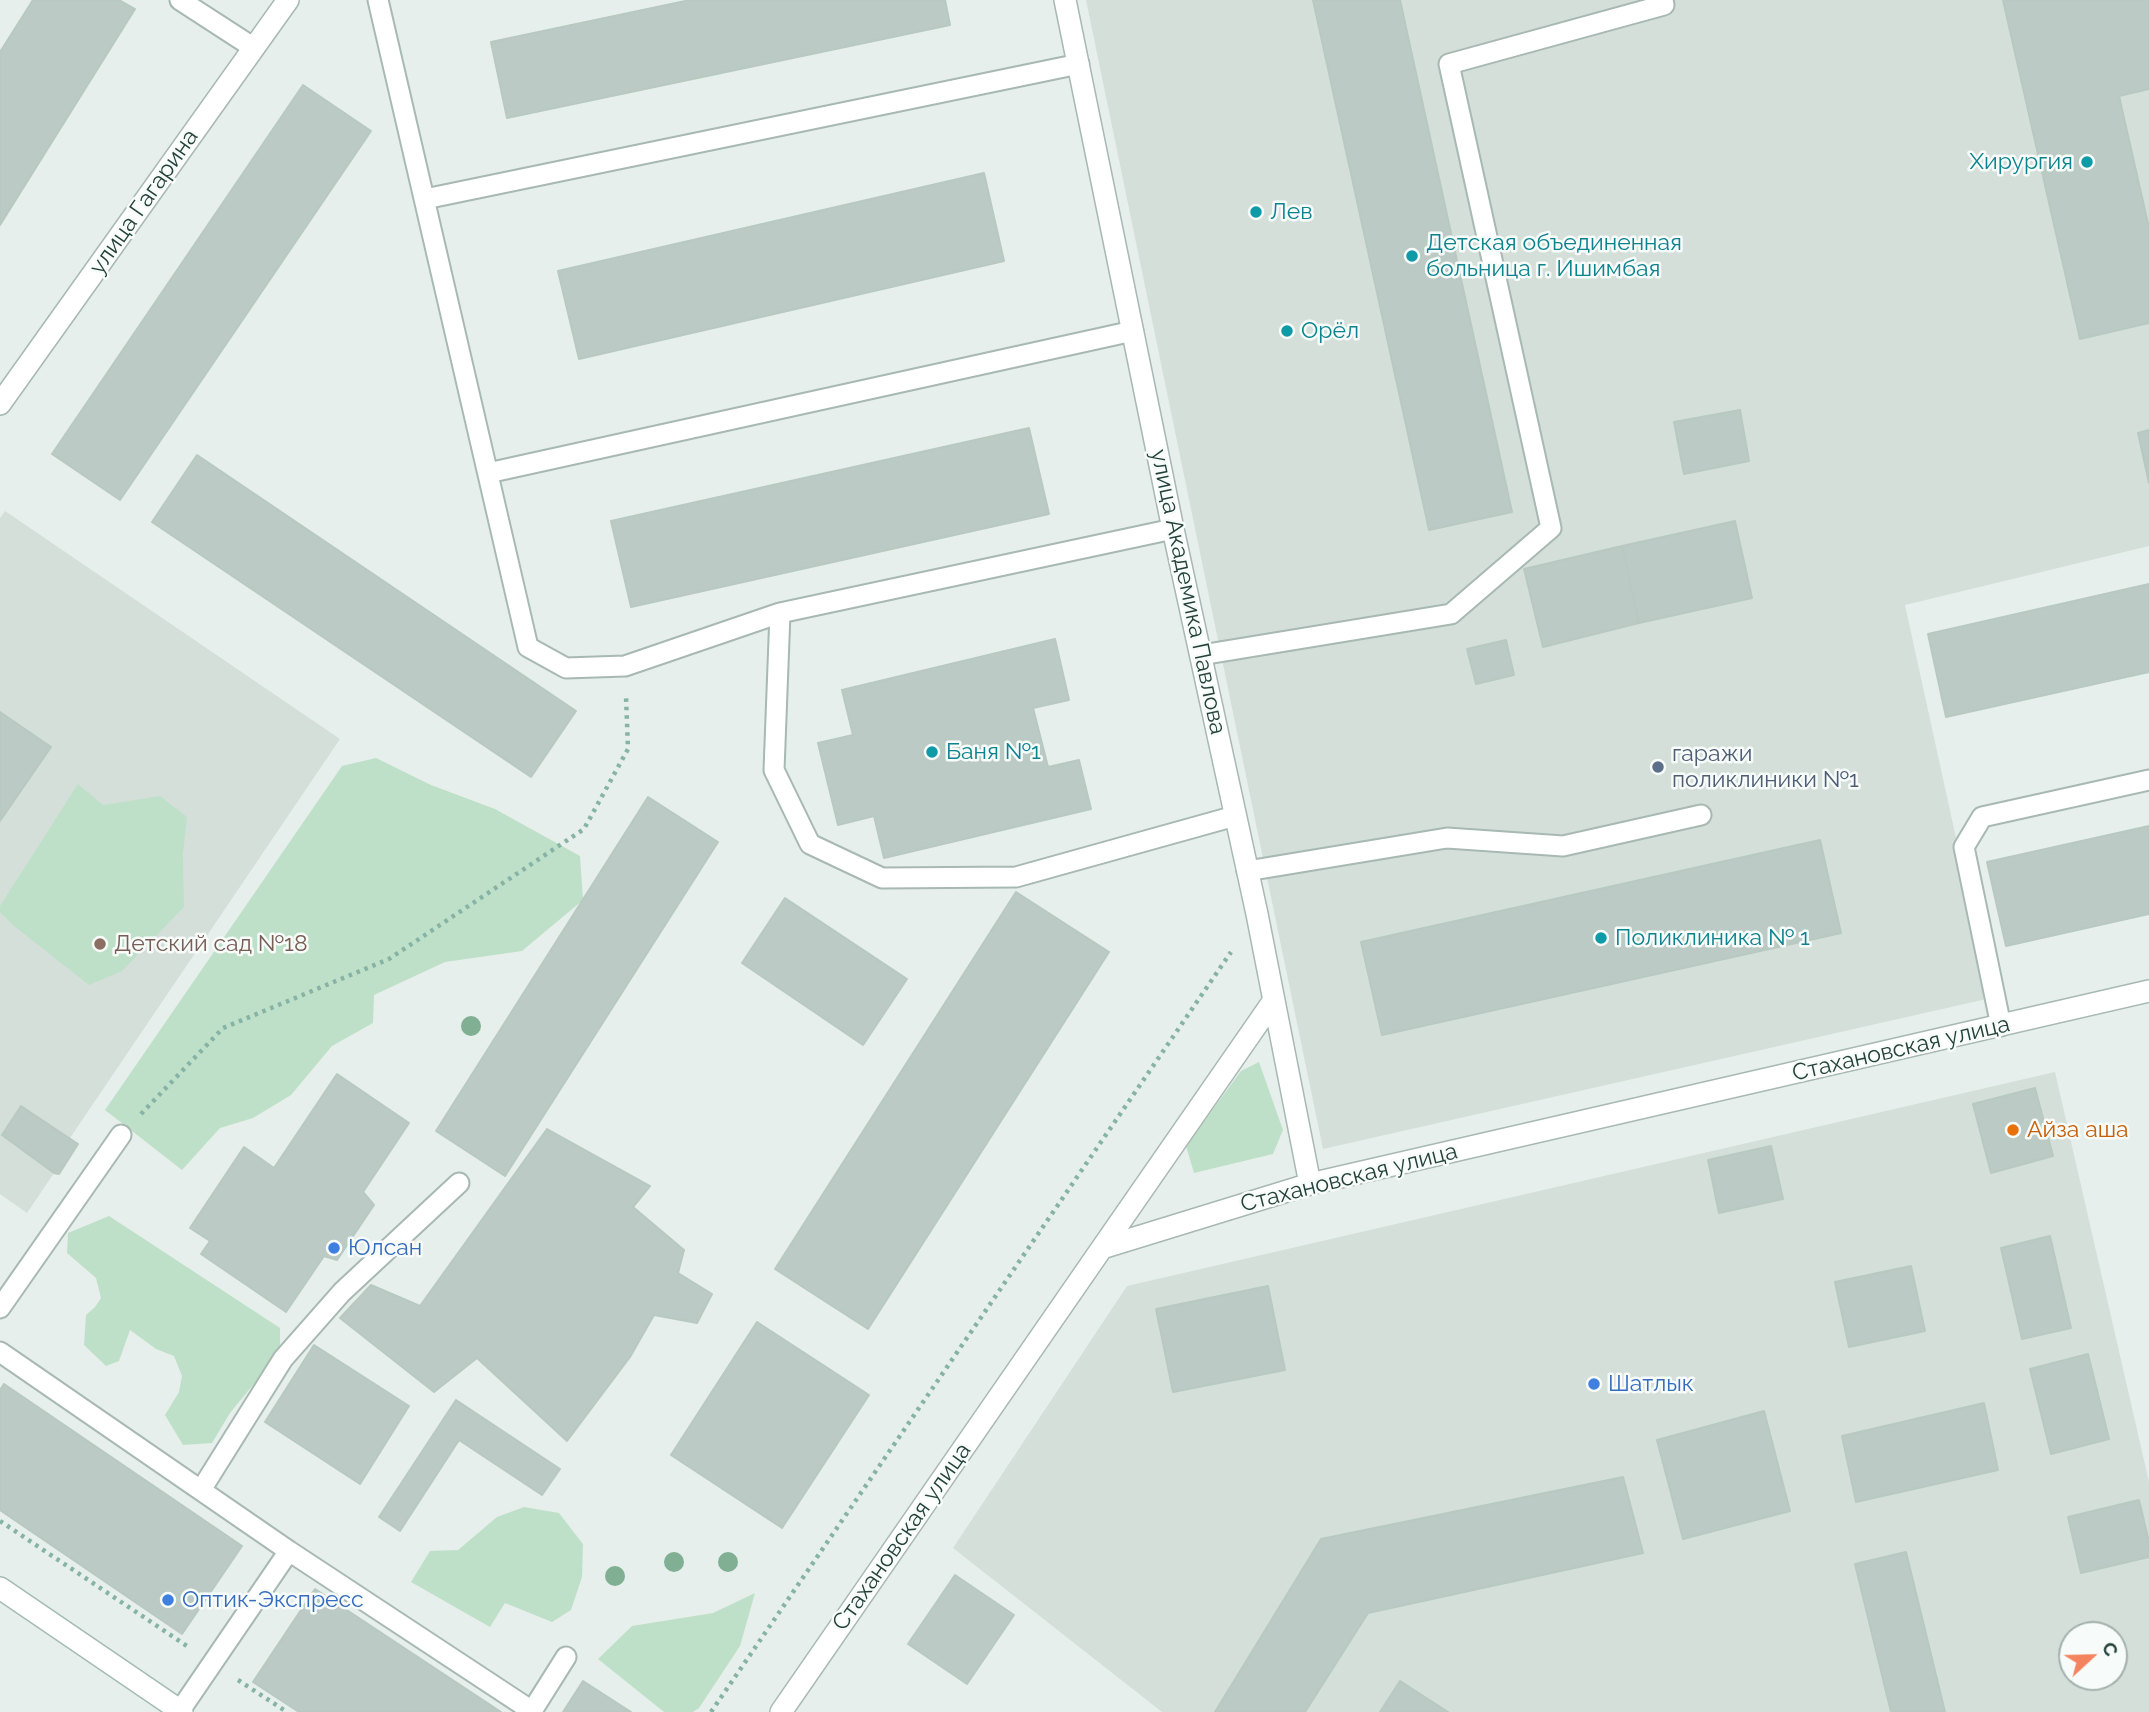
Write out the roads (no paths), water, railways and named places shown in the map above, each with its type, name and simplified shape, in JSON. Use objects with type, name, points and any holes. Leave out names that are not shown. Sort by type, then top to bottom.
[{"type":"street","name":"улица Гагарина","points":[[0,404],[288,0]]},
{"type":"street","name":"улица Академика Павлова","points":[[1065,0],[1173,529],[1257,914],[1310,1184]]},
{"type":"street","name":"Стахановская улица","points":[[784,1711],[1102,1248],[1310,1184],[2149,991]]},
{"type":"street","points":[[1102,1248],[1274,1000]]},
{"type":"street","points":[[0,1588],[180,1712]]},
{"type":"lane","points":[[180,0],[254,48]]},
{"type":"lane","points":[[378,0],[528,647],[566,668],[625,666],[780,613],[1173,529]]},
{"type":"lane","points":[[1201,654],[1451,614],[1551,527],[1450,64],[1664,5],[1663,0]]},
{"type":"lane","points":[[425,199],[1079,64]]},
{"type":"lane","points":[[488,473],[1133,331]]},
{"type":"lane","points":[[780,613],[774,769],[810,844],[882,878],[1016,877],[1235,816]]},
{"type":"lane","points":[[2001,1026],[1964,847],[1982,817],[2149,780]]},
{"type":"lane","points":[[1247,871],[1447,838],[1563,846],[1700,815]]},
{"type":"lane","points":[[0,1308],[121,1135]]},
{"type":"lane","points":[[201,1490],[283,1359],[342,1292],[459,1183]]},
{"type":"lane","points":[[0,1352],[289,1551],[532,1711],[566,1657]]},
{"type":"lane","points":[[180,1712],[211,1662],[289,1551]]},
{"type":"place","name":"Хирургия","points":[[2087,162]]},
{"type":"place","name":"Лев","points":[[1256,212]]},
{"type":"place","name":"Детская объединенная больница г. Ишимбая","points":[[1412,256]]},
{"type":"place","name":"Орёл","points":[[1287,331]]},
{"type":"place","name":"Баня №1","points":[[932,752]]},
{"type":"place","name":"гаражи поликлиники №1","points":[[1658,767]]},
{"type":"place","name":"Поликлиника № 1","points":[[1601,938]]},
{"type":"place","name":"Детский сад №18","points":[[100,944]]},
{"type":"place","name":"Айза аша","points":[[2013,1130]]},
{"type":"place","name":"Юлсан","points":[[334,1248]]},
{"type":"place","name":"Шатлык","points":[[1594,1384]]},
{"type":"place","name":"Оптик-Экспресс","points":[[168,1600]]}]
